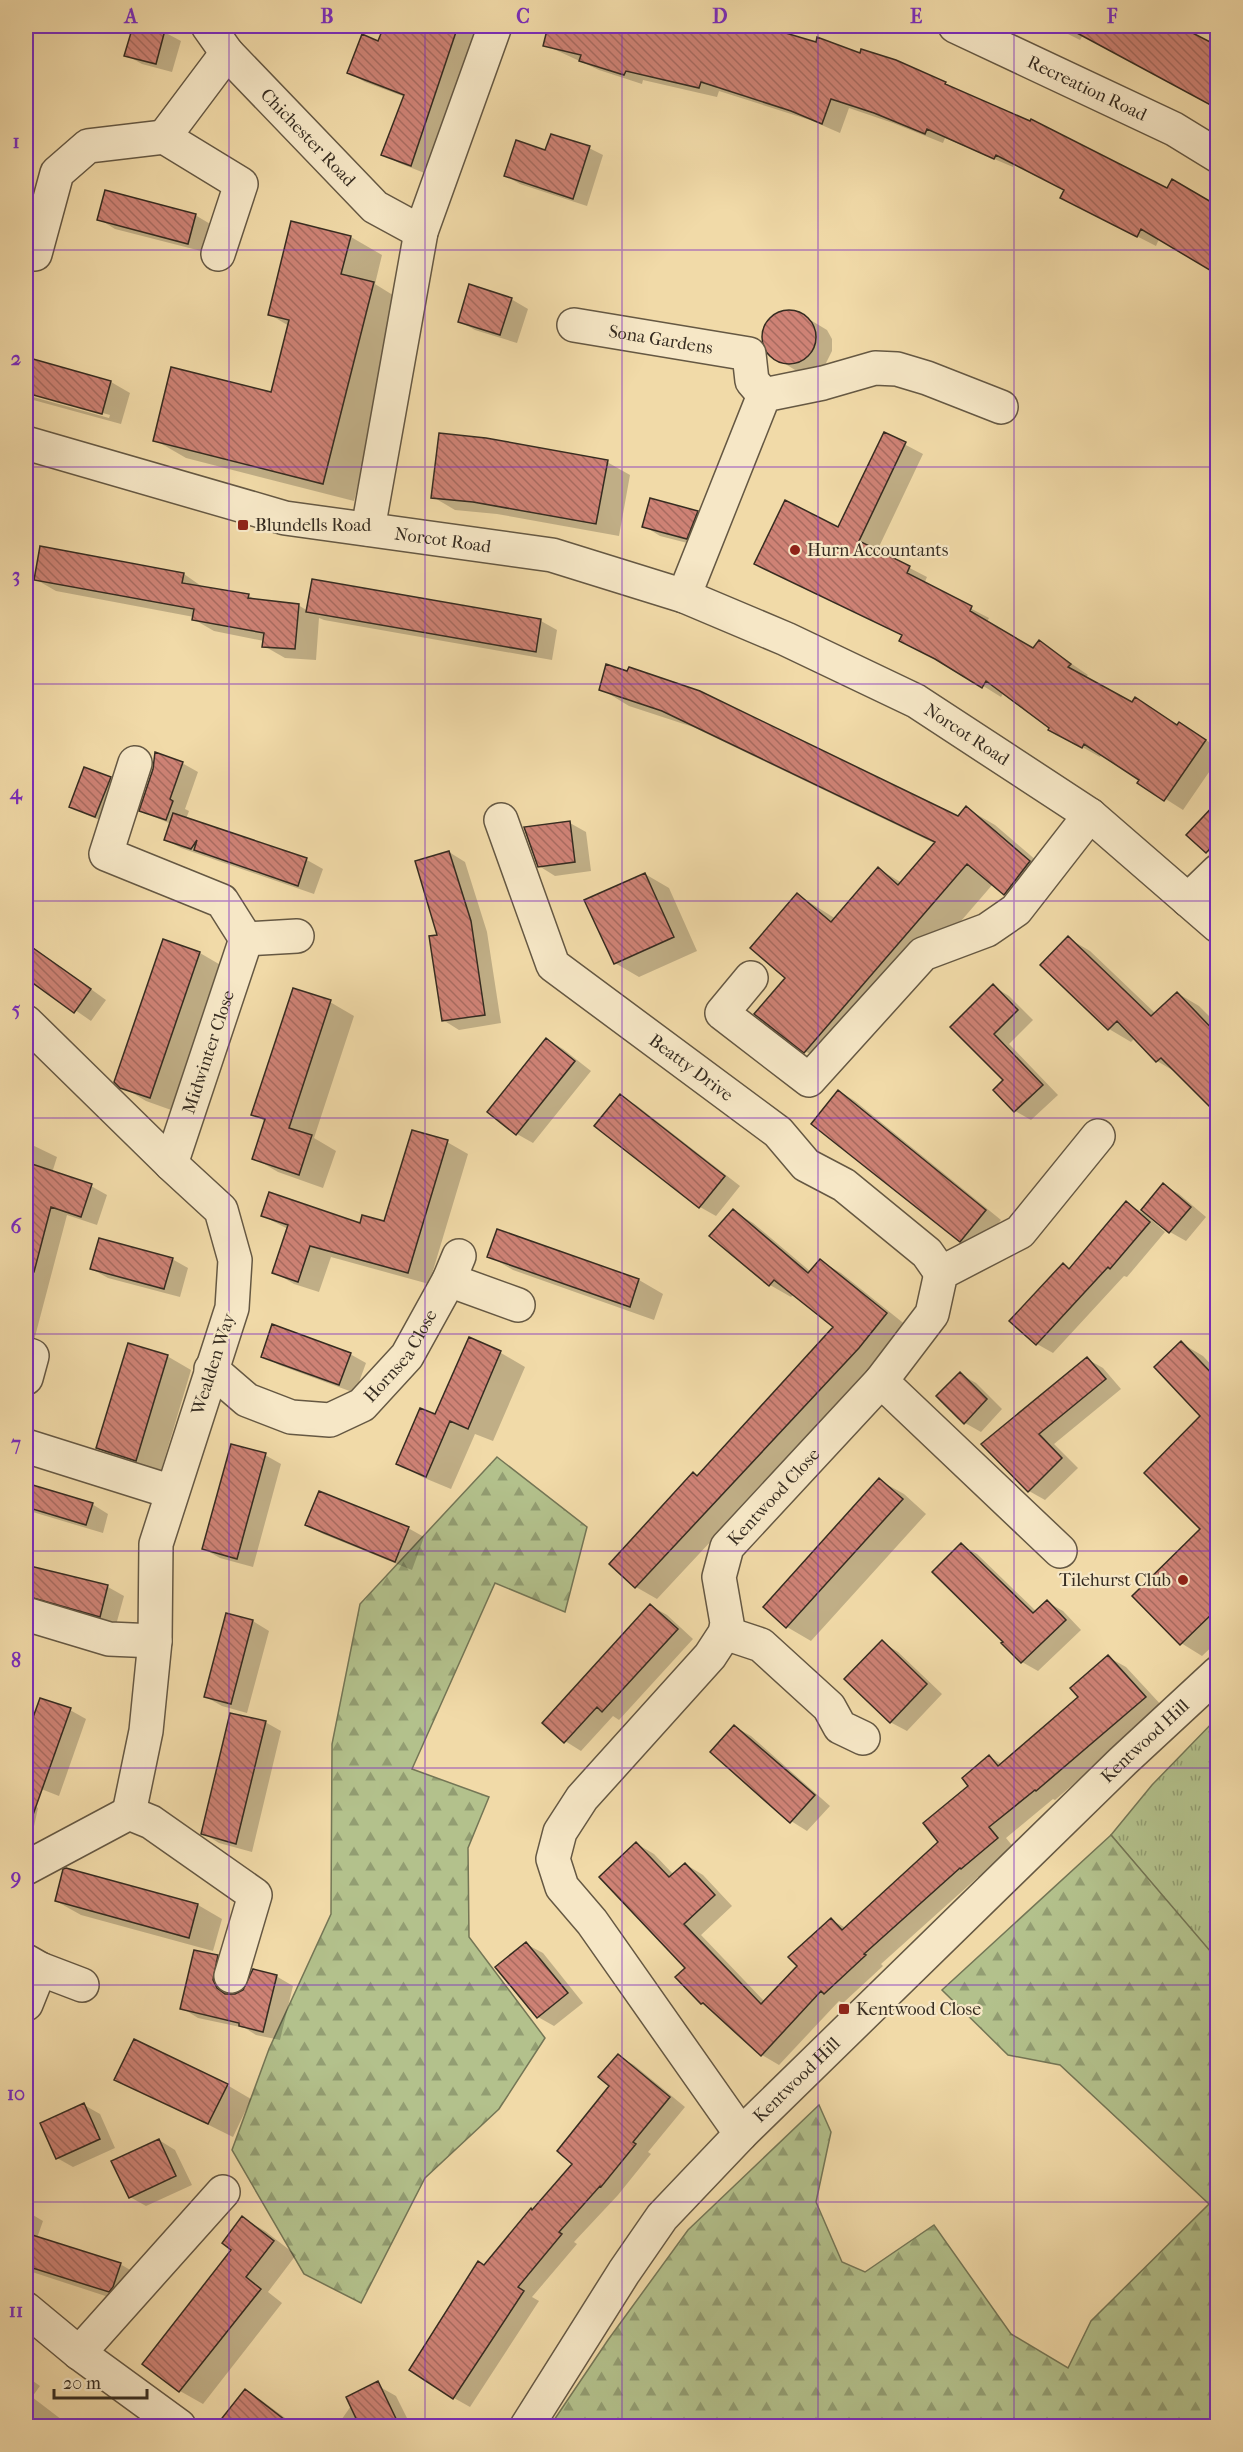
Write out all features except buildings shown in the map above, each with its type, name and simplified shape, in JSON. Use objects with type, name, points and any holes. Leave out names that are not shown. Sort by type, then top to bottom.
[{"type":"street","name":"Chichester Road","points":[[208,26],[227,53],[375,207],[421,232]]},
{"type":"street","points":[[368,529],[421,232],[495,26]]},
{"type":"street","name":"Recreation Road","points":[[955,26],[1174,129],[1218,156]]},
{"type":"street","points":[[164,137],[227,53]]},
{"type":"street","points":[[34,254],[57,173],[88,146],[164,137],[241,184],[218,254]]},
{"type":"street","name":"Sona Gardens","points":[[574,325],[749,354],[752,381],[765,396]]},
{"type":"street","points":[[684,596],[765,396],[875,368],[897,369],[927,378],[1001,407]]},
{"type":"street","name":"Norcot Road","points":[[26,444],[285,518],[552,555],[684,596],[786,639],[916,701],[1090,816],[1218,926]]},
{"type":"street","points":[[135,763],[106,854],[222,901],[242,931],[297,936]]},
{"type":"street","points":[[751,978],[722,1013],[809,1080],[923,954],[987,930],[1016,910],[1090,816]]},
{"type":"street","name":"Beatty Drive","points":[[501,820],[553,964],[778,1132],[806,1165],[844,1185],[927,1253],[940,1273]]},
{"type":"street","points":[[1188,900],[1218,871]]},
{"type":"street","name":"Midwinter Close","points":[[171,1164],[242,931]]},
{"type":"street","name":"Wealden Way","points":[[30,1036],[221,1210],[235,1260],[232,1308],[156,1544],[154,1641],[140,1817]]},
{"type":"street","points":[[940,1273],[1020,1232],[1098,1136]]},
{"type":"street","name":"Hornsea Close","points":[[211,1369],[247,1401],[291,1417],[330,1420],[362,1406],[407,1356],[454,1268],[518,1305]]},
{"type":"street","name":"Kentwood Close","points":[[725,1633],[727,1623],[719,1576],[727,1547],[881,1381],[932,1314],[940,1273]]},
{"type":"street","points":[[26,1354],[32,1356],[26,1378]]},
{"type":"street","points":[[881,1381],[1060,1551]]},
{"type":"street","points":[[26,1446],[172,1492]]},
{"type":"street","points":[[26,1614],[109,1639],[154,1641]]},
{"type":"street","points":[[741,2134],[592,1922],[562,1887],[553,1859],[560,1832],[582,1798],[710,1656],[725,1633],[761,1645],[829,1707],[840,1726],[863,1738]]},
{"type":"street","name":"Kentwood Hill","points":[[527,2427],[624,2272],[662,2217],[741,2134],[1123,1761],[1218,1673]]},
{"type":"street","points":[[26,1868],[140,1817],[255,1895],[231,1976]]},
{"type":"street","points":[[26,2004],[33,1965],[82,1985]]},
{"type":"street","points":[[79,2353],[223,2192]]},
{"type":"street","points":[[26,2309],[79,2353],[179,2427]]},
{"type":"green space","points":[[497,1457],[587,1527],[565,1612],[495,1583],[412,1769],[489,1797],[468,1848],[469,1937],[545,2038],[499,2109],[425,2178],[361,2303],[304,2274],[232,2150],[269,2049],[331,1914],[332,1744],[360,1604]]},
{"type":"green space","points":[[1217,1718],[1217,1961],[1111,1835],[1152,1785]]},
{"type":"green space","points":[[1111,1835],[1217,1959],[1217,2426],[550,2426],[608,2340],[688,2230],[819,2105],[831,2132],[816,2202],[842,2262],[865,2272],[934,2225],[1011,2334],[1068,2368],[1091,2321],[1209,2204],[1060,2065],[1008,2055],[942,1990]]},
{"type":"place","name":"Blundells Road","points":[[243,525]]},
{"type":"place","name":"Hurn Accountants","points":[[795,550]]},
{"type":"place","name":"Tilehurst Club","points":[[1183,1580]]},
{"type":"place","name":"Kentwood Close","points":[[844,2009]]}]
